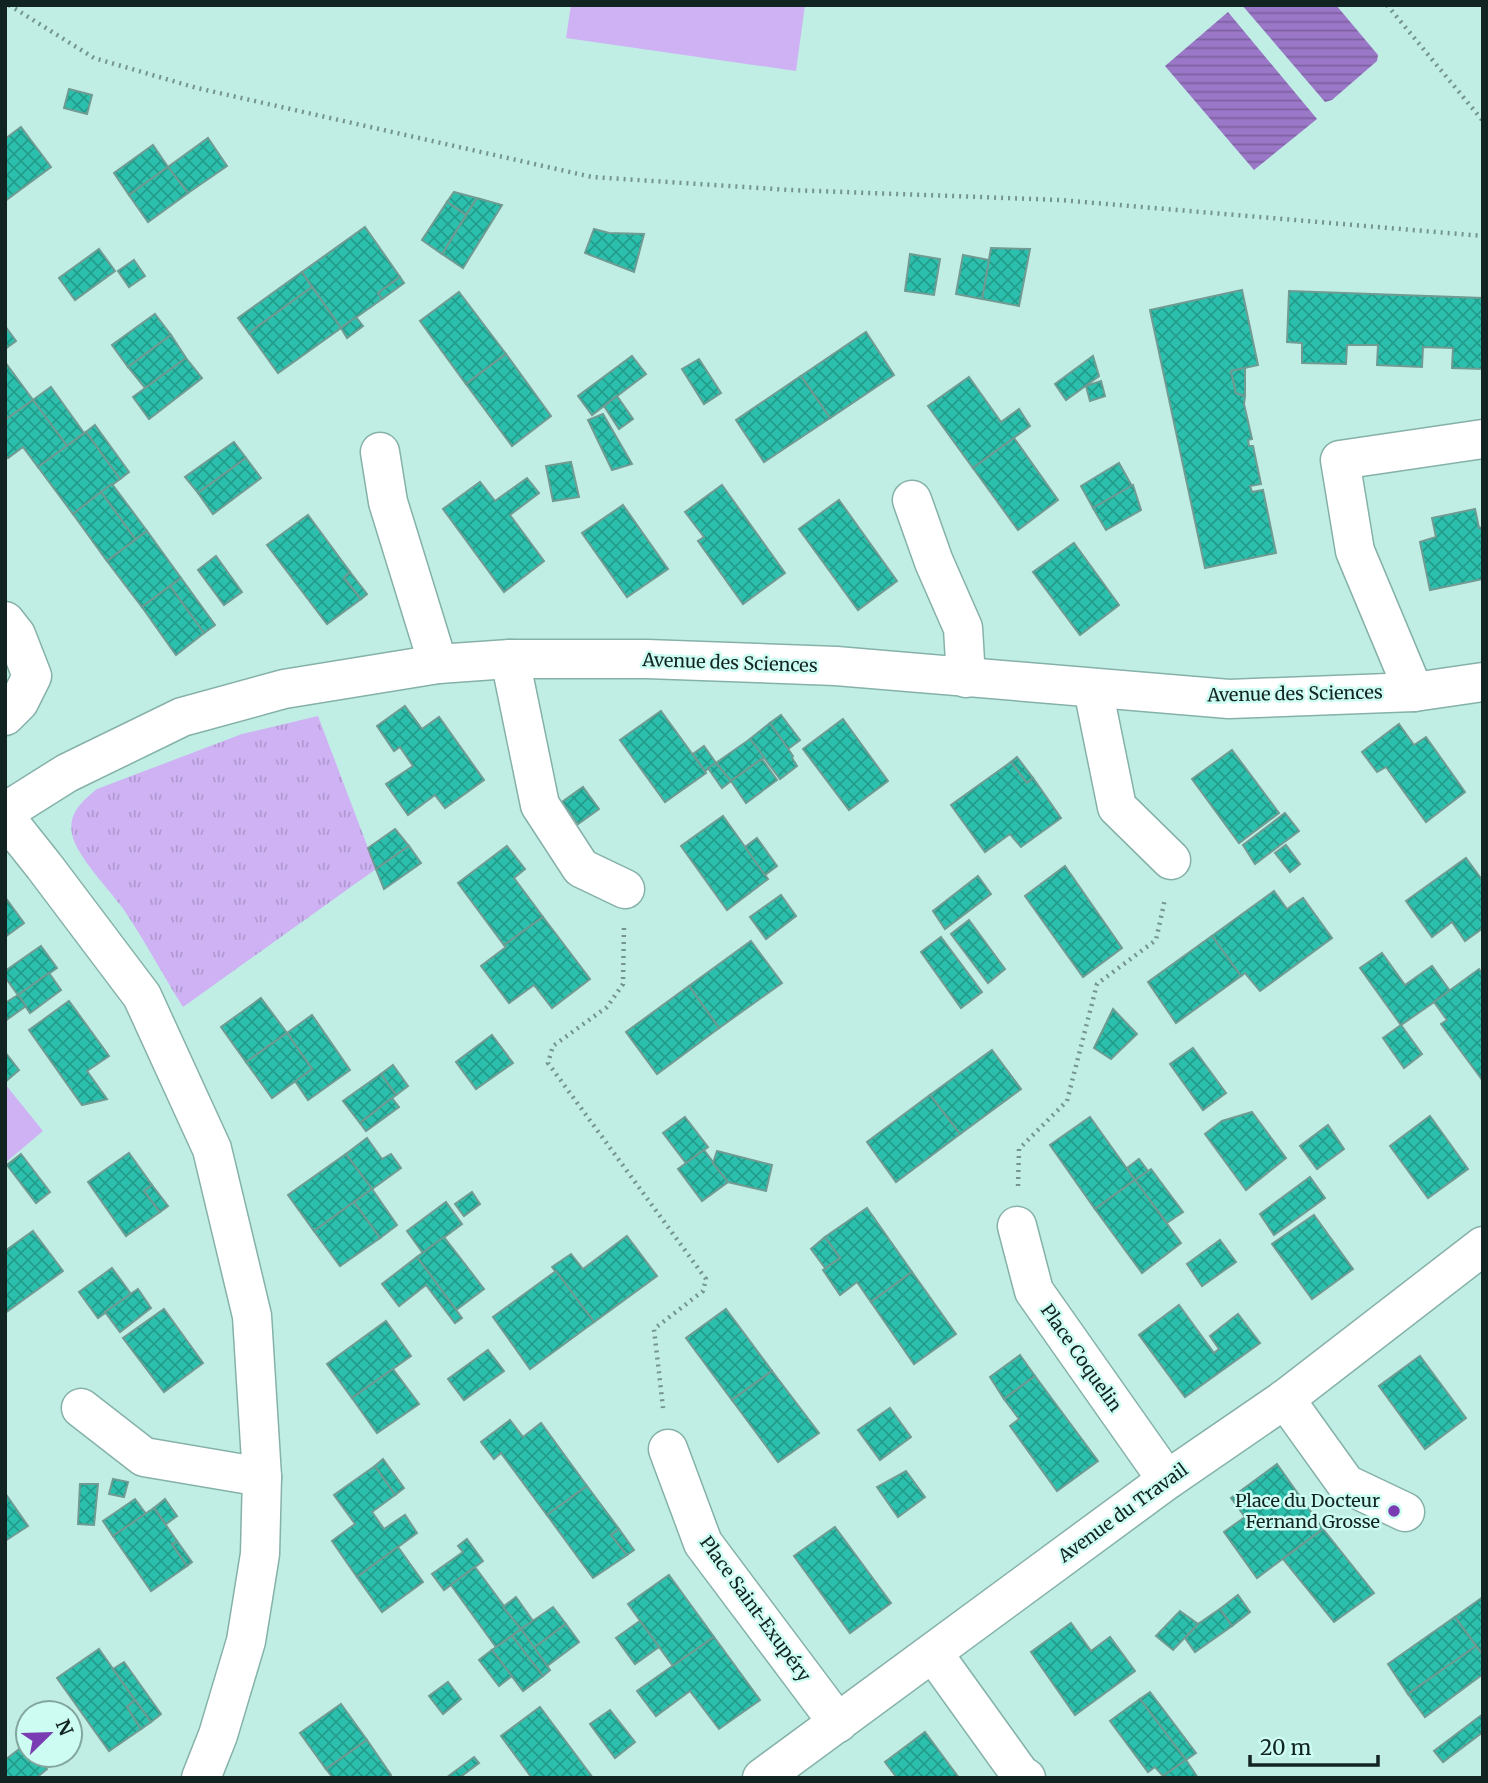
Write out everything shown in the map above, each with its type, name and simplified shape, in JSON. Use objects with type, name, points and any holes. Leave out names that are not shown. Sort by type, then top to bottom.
[{"type":"street","points":[[1414,692],[1355,551],[1340,460],[1483,439]]},
{"type":"street","points":[[380,452],[388,502],[438,664]]},
{"type":"street","points":[[912,500],[934,562],[963,628],[966,678]]},
{"type":"street","points":[[5,621],[16,635],[33,676],[19,702],[5,716]]},
{"type":"street","points":[[510,659],[540,805],[581,868],[625,889]]},
{"type":"street","name":"Avenue des Sciences","points":[[5,815],[67,773],[182,717],[284,689],[438,664],[510,659],[647,659],[836,666],[1229,699],[1414,692],[1483,682]]},
{"type":"street","points":[[1093,688],[1117,807],[1171,860]]},
{"type":"street","points":[[5,815],[142,996],[212,1149],[252,1315],[262,1477],[260,1554],[246,1641],[218,1735],[201,1778]]},
{"type":"street","name":"Place Coquelin","points":[[1017,1226],[1034,1291],[1167,1480]]},
{"type":"street","name":"Avenue du Travail","points":[[762,1778],[1167,1480],[1285,1399],[1483,1246]]},
{"type":"street","points":[[1285,1399],[1346,1485],[1405,1512]]},
{"type":"street","points":[[81,1408],[144,1457],[262,1477]]},
{"type":"street","name":"Place Saint-Exupéry","points":[[668,1449],[703,1543],[838,1723]]},
{"type":"street","points":[[933,1653],[1020,1774],[1027,1778]]},
{"type":"path","points":[[9,5],[94,58],[197,88],[592,177],[790,190],[1060,200],[1483,236]]},
{"type":"path","points":[[1387,5],[1483,121]]},
{"type":"path","points":[[1017,1226],[1019,1149],[1067,1101],[1097,985],[1156,940],[1164,909],[1171,860]]},
{"type":"path","points":[[625,889],[623,984],[607,1007],[553,1046],[548,1063],[706,1279],[704,1291],[654,1329],[668,1449]]},
{"type":"green space","points":[[571,5],[805,5],[796,71],[566,38]]},
{"type":"green space","points":[[318,716],[376,869],[183,1007],[124,910],[80,852],[72,834],[74,814],[81,803],[97,789],[242,734]]},
{"type":"green space","points":[[5,1084],[43,1131],[5,1163]]},
{"type":"shaded area","points":[[1242,5],[1336,5],[1378,55],[1377,61],[1332,100],[1325,102]]},
{"type":"shaded area","points":[[1228,12],[1317,119],[1254,170],[1165,66]]},
{"type":"building","points":[[69,89],[92,95],[87,114],[64,108]]},
{"type":"building","points":[[21,127],[51,167],[5,201],[5,139]]},
{"type":"building","points":[[208,138],[227,166],[188,193],[168,167]]},
{"type":"building","points":[[153,145],[168,167],[129,195],[114,173]]},
{"type":"building","points":[[168,167],[188,193],[148,222],[129,195]]},
{"type":"building","points":[[454,192],[477,198],[466,215],[447,202]]},
{"type":"building","points":[[477,198],[502,205],[463,268],[442,254]]},
{"type":"building","points":[[447,202],[466,215],[442,254],[422,240]]},
{"type":"building","points":[[365,227],[400,277],[378,293],[382,299],[341,328],[302,272]]},
{"type":"building","points":[[594,229],[609,233],[644,234],[634,272],[585,253]]},
{"type":"building","points":[[991,248],[1030,249],[1019,306],[982,299]]},
{"type":"building","points":[[99,249],[115,271],[75,300],[59,278]]},
{"type":"building","points":[[910,254],[940,259],[934,295],[905,291]]},
{"type":"building","points":[[963,255],[989,260],[982,299],[956,294]]},
{"type":"building","points":[[134,260],[145,276],[129,287],[118,271]]},
{"type":"building","points":[[302,272],[312,287],[249,333],[238,318]]},
{"type":"building","points":[[400,277],[404,283],[382,299],[378,293]]},
{"type":"building","points":[[312,287],[341,328],[278,373],[249,333]]},
{"type":"building","points":[[1242,290],[1258,365],[1231,371],[1236,393],[1245,396],[1244,404],[1252,439],[1248,440],[1249,446],[1253,446],[1261,484],[1250,486],[1252,492],[1263,490],[1276,553],[1205,568],[1150,310]]},
{"type":"building","points":[[1289,291],[1483,298],[1483,369],[1452,368],[1453,348],[1423,347],[1422,367],[1377,365],[1378,345],[1347,345],[1346,364],[1302,363],[1302,343],[1287,342]]},
{"type":"building","points":[[459,292],[506,354],[466,384],[420,321]]},
{"type":"building","points":[[155,314],[171,335],[128,367],[112,345]]},
{"type":"building","points":[[356,317],[363,326],[347,338],[341,328]]},
{"type":"building","points":[[5,326],[16,341],[5,349]]},
{"type":"building","points":[[866,332],[894,375],[830,418],[801,376]]},
{"type":"building","points":[[171,335],[186,358],[145,388],[128,367]]},
{"type":"building","points":[[506,354],[551,416],[512,446],[466,384]]},
{"type":"building","points":[[632,356],[646,374],[592,415],[578,396]]},
{"type":"building","points":[[1093,356],[1099,376],[1066,400],[1055,384]]},
{"type":"building","points":[[186,358],[202,378],[149,419],[133,397]]},
{"type":"building","points":[[699,359],[721,393],[704,404],[682,369]]},
{"type":"building","points":[[5,362],[33,400],[5,420]]},
{"type":"building","points":[[1245,368],[1245,396],[1236,393],[1231,371]]},
{"type":"building","points":[[801,376],[830,418],[764,462],[736,420]]},
{"type":"building","points":[[969,377],[1001,422],[1019,409],[1030,426],[973,468],[928,406]]},
{"type":"building","points":[[1101,381],[1105,396],[1090,401],[1086,386]]},
{"type":"building","points":[[51,387],[84,433],[67,446],[33,400]]},
{"type":"building","points":[[617,396],[633,419],[619,429],[604,406]]},
{"type":"building","points":[[33,400],[67,446],[38,467],[23,447],[8,458],[5,454],[5,420]]},
{"type":"building","points":[[603,414],[632,464],[612,470],[588,420]]},
{"type":"building","points":[[95,425],[129,472],[120,479],[86,432]]},
{"type":"building","points":[[86,432],[120,479],[73,514],[38,467]]},
{"type":"building","points":[[1014,438],[1058,500],[1018,530],[973,468]]},
{"type":"building","points":[[234,442],[246,458],[198,493],[185,477]]},
{"type":"building","points":[[246,458],[261,478],[213,514],[198,493]]},
{"type":"building","points":[[571,462],[579,497],[553,501],[546,466]]},
{"type":"building","points":[[1119,463],[1132,486],[1093,508],[1081,486]]},
{"type":"building","points":[[527,478],[539,493],[510,515],[544,561],[504,592],[443,509],[480,482],[495,501]]},
{"type":"building","points":[[112,484],[147,531],[136,540],[101,492]]},
{"type":"building","points":[[722,485],[785,573],[743,604],[698,541],[704,537],[685,512]]},
{"type":"building","points":[[1133,485],[1141,510],[1106,530],[1093,508]]},
{"type":"building","points":[[101,492],[136,540],[107,561],[73,514]]},
{"type":"building","points":[[839,500],[897,581],[858,610],[799,529]]},
{"type":"building","points":[[623,505],[668,569],[627,597],[582,533]]},
{"type":"building","points":[[1475,509],[1479,528],[1483,527],[1483,579],[1430,590],[1420,542],[1436,537],[1432,518]]},
{"type":"building","points":[[308,515],[350,572],[344,578],[361,599],[327,624],[267,545]]},
{"type":"building","points":[[147,531],[181,578],[142,607],[107,561]]},
{"type":"building","points":[[1074,543],[1119,605],[1080,635],[1033,572]]},
{"type":"building","points":[[216,556],[242,592],[224,605],[198,570]]},
{"type":"building","points":[[350,572],[367,594],[361,599],[344,578]]},
{"type":"building","points":[[181,578],[215,625],[204,633],[170,586]]},
{"type":"building","points":[[170,586],[204,633],[176,655],[142,607]]},
{"type":"building","points":[[405,706],[422,729],[439,717],[484,780],[445,808],[435,795],[408,815],[386,784],[413,766],[400,747],[394,751],[377,726]]},
{"type":"building","points":[[661,711],[706,773],[665,802],[620,740]]},
{"type":"building","points":[[781,715],[800,740],[788,749],[770,723]]},
{"type":"building","points":[[843,719],[888,781],[849,810],[803,749]]},
{"type":"building","points":[[770,723],[797,766],[780,779],[750,739]]},
{"type":"building","points":[[1399,724],[1414,745],[1426,737],[1465,792],[1426,822],[1386,767],[1377,772],[1362,752]]},
{"type":"building","points":[[750,739],[764,757],[731,781],[716,763]]},
{"type":"building","points":[[704,746],[716,763],[705,771],[693,754]]},
{"type":"building","points":[[1232,750],[1279,813],[1239,843],[1192,779]]},
{"type":"building","points":[[1017,757],[1033,778],[1027,783],[1011,762]]},
{"type":"building","points":[[762,759],[777,780],[746,803],[731,781]]},
{"type":"building","points":[[1011,762],[1027,783],[1033,778],[1061,818],[1021,847],[1010,834],[985,852],[951,805]]},
{"type":"building","points":[[716,763],[731,781],[722,788],[708,768]]},
{"type":"building","points":[[583,787],[599,809],[578,824],[562,802]]},
{"type":"building","points":[[1285,813],[1299,831],[1255,864],[1243,845]]},
{"type":"building","points":[[723,816],[768,879],[727,910],[681,846]]},
{"type":"building","points":[[395,829],[409,846],[376,869],[368,848]]},
{"type":"building","points":[[757,838],[777,866],[765,875],[745,847]]},
{"type":"building","points":[[1286,845],[1300,864],[1290,872],[1275,853]]},
{"type":"building","points":[[409,846],[421,863],[384,889],[376,869]]},
{"type":"building","points":[[507,846],[525,869],[514,878],[543,917],[504,945],[458,883]]},
{"type":"building","points":[[1466,858],[1483,881],[1483,928],[1465,941],[1452,922],[1432,937],[1406,901]]},
{"type":"building","points":[[1065,866],[1122,948],[1083,977],[1025,896]]},
{"type":"building","points":[[978,876],[991,894],[945,929],[933,911]]},
{"type":"building","points":[[1274,891],[1287,909],[1303,898],[1332,938],[1260,991],[1245,973],[1241,976],[1212,936]]},
{"type":"building","points":[[781,895],[796,916],[766,939],[750,917]]},
{"type":"building","points":[[5,897],[24,923],[5,937]]},
{"type":"building","points":[[543,917],[590,979],[552,1008],[534,985],[509,1003],[481,966],[506,947],[504,945]]},
{"type":"building","points":[[969,920],[1005,969],[988,983],[951,934]]},
{"type":"building","points":[[1212,936],[1241,976],[1176,1023],[1148,982]]},
{"type":"building","points":[[941,937],[982,992],[961,1008],[921,952]]},
{"type":"building","points":[[751,941],[782,983],[719,1028],[689,986]]},
{"type":"building","points":[[41,946],[57,968],[18,995],[5,977],[5,971]]},
{"type":"building","points":[[1382,953],[1405,985],[1432,966],[1450,991],[1401,1025],[1360,968]]},
{"type":"building","points":[[1479,969],[1483,974],[1483,1081],[1441,1024],[1447,1020],[1434,1002]]},
{"type":"building","points":[[49,973],[61,990],[30,1013],[18,995]]},
{"type":"building","points":[[689,986],[719,1028],[657,1074],[626,1032]]},
{"type":"building","points":[[18,995],[26,1006],[5,1021],[5,1003]]},
{"type":"building","points":[[261,998],[287,1033],[246,1062],[221,1027]]},
{"type":"building","points":[[69,1001],[109,1056],[87,1071],[107,1099],[82,1105],[29,1030]]},
{"type":"building","points":[[1113,1009],[1137,1034],[1111,1059],[1094,1048]]},
{"type":"building","points":[[312,1015],[350,1070],[308,1100],[295,1081],[312,1069],[287,1033]]},
{"type":"building","points":[[1401,1025],[1422,1054],[1404,1068],[1383,1038]]},
{"type":"building","points":[[287,1033],[312,1069],[272,1098],[246,1062]]},
{"type":"building","points":[[492,1035],[513,1063],[476,1089],[456,1062]]},
{"type":"building","points":[[1193,1048],[1226,1093],[1203,1110],[1170,1064]]},
{"type":"building","points":[[992,1050],[1021,1089],[960,1134],[930,1095]]},
{"type":"building","points":[[5,1052],[19,1070],[5,1082]]},
{"type":"building","points":[[393,1065],[408,1086],[396,1095],[381,1074]]},
{"type":"building","points":[[381,1074],[396,1095],[360,1123],[343,1101]]},
{"type":"building","points":[[930,1095],[960,1134],[896,1182],[867,1142]]},
{"type":"building","points":[[392,1098],[399,1107],[366,1131],[360,1123]]},
{"type":"building","points":[[1252,1112],[1286,1158],[1246,1190],[1205,1134],[1222,1121]]},
{"type":"building","points":[[1430,1116],[1468,1169],[1428,1198],[1390,1146]]},
{"type":"building","points":[[685,1117],[708,1147],[686,1163],[663,1133]]},
{"type":"building","points":[[1090,1117],[1135,1180],[1095,1209],[1050,1145]]},
{"type":"building","points":[[1328,1125],[1344,1149],[1317,1169],[1300,1146]]},
{"type":"building","points":[[367,1138],[382,1159],[391,1154],[401,1168],[372,1189],[346,1154]]},
{"type":"building","points":[[704,1150],[728,1182],[702,1201],[678,1169]]},
{"type":"building","points":[[717,1151],[772,1165],[766,1191],[728,1182],[713,1163]]},
{"type":"building","points":[[129,1153],[152,1185],[144,1191],[160,1212],[126,1236],[88,1182]]},
{"type":"building","points":[[21,1154],[50,1192],[36,1203],[7,1165]]},
{"type":"building","points":[[346,1154],[372,1189],[314,1231],[288,1195]]},
{"type":"building","points":[[1139,1159],[1148,1171],[1135,1180],[1127,1168]]},
{"type":"building","points":[[1151,1169],[1183,1212],[1167,1223],[1135,1180]]},
{"type":"building","points":[[1310,1177],[1325,1198],[1274,1235],[1260,1214]]},
{"type":"building","points":[[1135,1180],[1181,1243],[1142,1273],[1095,1209]]},
{"type":"building","points":[[152,1185],[168,1206],[160,1212],[144,1191]]},
{"type":"building","points":[[372,1189],[397,1225],[380,1238],[354,1202]]},
{"type":"building","points":[[472,1192],[480,1204],[464,1216],[455,1204]]},
{"type":"building","points":[[354,1202],[380,1238],[340,1266],[314,1231]]},
{"type":"building","points":[[446,1202],[462,1224],[423,1253],[407,1231]]},
{"type":"building","points":[[867,1208],[912,1272],[871,1302],[857,1282],[840,1295],[823,1270],[840,1258],[825,1237]]},
{"type":"building","points":[[1314,1215],[1353,1269],[1312,1299],[1272,1244]]},
{"type":"building","points":[[33,1231],[63,1271],[5,1313],[5,1251]]},
{"type":"building","points":[[627,1236],[657,1276],[594,1322],[552,1267],[571,1254],[583,1269]]},
{"type":"building","points":[[444,1237],[484,1289],[456,1310],[417,1257]]},
{"type":"building","points":[[825,1237],[840,1258],[825,1268],[811,1249]]},
{"type":"building","points":[[1220,1240],[1236,1262],[1202,1286],[1187,1264]]},
{"type":"building","points":[[417,1257],[462,1318],[455,1323],[426,1285],[399,1306],[382,1284]]},
{"type":"building","points":[[112,1268],[131,1294],[98,1318],[79,1292]]},
{"type":"building","points":[[556,1271],[594,1322],[530,1369],[493,1317]]},
{"type":"building","points":[[912,1272],[956,1334],[914,1364],[871,1302]]},
{"type":"building","points":[[138,1289],[151,1308],[120,1332],[105,1312]]},
{"type":"building","points":[[1179,1305],[1214,1353],[1219,1349],[1210,1336],[1238,1314],[1260,1343],[1185,1397],[1139,1335]]},
{"type":"building","points":[[164,1309],[203,1363],[164,1392],[123,1338]]},
{"type":"building","points":[[726,1309],[772,1371],[732,1400],[686,1338]]},
{"type":"building","points":[[386,1321],[411,1356],[352,1398],[327,1364]]},
{"type":"building","points":[[488,1350],[504,1371],[464,1400],[448,1379]]},
{"type":"building","points":[[1020,1355],[1035,1376],[1004,1399],[990,1377]]},
{"type":"building","points":[[1420,1356],[1466,1418],[1425,1449],[1379,1386]]},
{"type":"building","points":[[393,1369],[419,1404],[377,1433],[352,1398]]},
{"type":"building","points":[[772,1371],[819,1433],[778,1462],[732,1400]]},
{"type":"building","points":[[1035,1376],[1098,1461],[1057,1491],[1010,1426],[1019,1419],[1004,1399]]},
{"type":"building","points":[[890,1408],[911,1437],[880,1460],[858,1430]]},
{"type":"building","points":[[510,1420],[523,1437],[541,1423],[587,1486],[547,1515],[501,1453],[494,1459],[481,1442]]},
{"type":"building","points":[[383,1459],[404,1488],[395,1495],[375,1466]]},
{"type":"building","points":[[1277,1464],[1323,1529],[1257,1578],[1224,1532],[1245,1517],[1231,1498]]},
{"type":"building","points":[[375,1466],[395,1495],[372,1512],[384,1529],[405,1515],[417,1533],[357,1577],[332,1541],[355,1524],[334,1495]]},
{"type":"building","points":[[906,1471],[925,1497],[898,1517],[877,1487]]},
{"type":"building","points":[[113,1479],[128,1482],[124,1497],[109,1494]]},
{"type":"building","points":[[80,1484],[98,1484],[94,1525],[78,1524]]},
{"type":"building","points":[[587,1486],[619,1529],[611,1535],[627,1555],[593,1578],[547,1515]]},
{"type":"building","points":[[5,1493],[28,1526],[5,1541]]},
{"type":"building","points":[[135,1499],[146,1514],[113,1536],[103,1521]]},
{"type":"building","points":[[165,1499],[177,1516],[166,1524],[154,1508]]},
{"type":"building","points":[[154,1508],[177,1541],[172,1544],[187,1566],[151,1591],[113,1536]]},
{"type":"building","points":[[835,1527],[891,1603],[850,1633],[794,1556]]},
{"type":"building","points":[[619,1529],[634,1550],[627,1555],[611,1535]]},
{"type":"building","points":[[1323,1529],[1374,1593],[1334,1622],[1283,1559]]},
{"type":"building","points":[[467,1539],[483,1561],[444,1590],[432,1574],[463,1552],[458,1546]]},
{"type":"building","points":[[177,1541],[192,1562],[187,1566],[172,1544]]},
{"type":"building","points":[[398,1547],[423,1582],[382,1612],[357,1577]]},
{"type":"building","points":[[475,1567],[521,1629],[496,1647],[451,1585]]},
{"type":"building","points":[[669,1575],[714,1637],[673,1666],[628,1604]]},
{"type":"building","points":[[1238,1595],[1250,1612],[1232,1626],[1220,1609]]},
{"type":"building","points":[[516,1597],[533,1621],[521,1629],[503,1607]]},
{"type":"building","points":[[1483,1597],[1483,1655],[1455,1617]]},
{"type":"building","points":[[553,1607],[566,1624],[534,1648],[521,1629]]},
{"type":"building","points":[[1220,1609],[1232,1626],[1195,1652],[1185,1638],[1198,1624]]},
{"type":"building","points":[[1180,1611],[1198,1624],[1173,1650],[1156,1636]]},
{"type":"building","points":[[1455,1617],[1476,1646],[1408,1694],[1388,1664]]},
{"type":"building","points":[[640,1621],[659,1647],[635,1664],[616,1638]]},
{"type":"building","points":[[1071,1623],[1091,1651],[1110,1637],[1135,1671],[1075,1715],[1031,1652]]},
{"type":"building","points":[[566,1624],[579,1642],[547,1666],[534,1648]]},
{"type":"building","points":[[521,1629],[550,1670],[543,1676],[512,1636]]},
{"type":"building","points":[[512,1636],[543,1676],[523,1691],[492,1650]]},
{"type":"building","points":[[714,1637],[760,1700],[719,1729],[690,1691],[656,1716],[637,1691]]},
{"type":"building","points":[[1476,1646],[1483,1655],[1483,1674],[1425,1717],[1408,1694]]},
{"type":"building","points":[[99,1649],[135,1700],[127,1707],[141,1729],[109,1751],[84,1716],[84,1699],[72,1699],[57,1678]]},
{"type":"building","points":[[492,1650],[512,1676],[499,1686],[479,1660]]},
{"type":"building","points":[[124,1662],[161,1714],[151,1722],[113,1669]]},
{"type":"building","points":[[448,1682],[461,1699],[443,1714],[429,1696]]},
{"type":"building","points":[[1150,1692],[1196,1753],[1186,1760],[1140,1699]]},
{"type":"building","points":[[1140,1699],[1186,1760],[1163,1776],[1155,1767],[1148,1772],[1110,1721]]},
{"type":"building","points":[[135,1700],[151,1722],[141,1729],[127,1707]]},
{"type":"building","points":[[341,1704],[367,1740],[326,1769],[300,1733]]},
{"type":"building","points":[[540,1707],[593,1778],[532,1778],[501,1736]]},
{"type":"building","points":[[610,1710],[635,1742],[615,1758],[590,1724]]},
{"type":"building","points":[[1483,1714],[1483,1732],[1443,1762],[1434,1751]]},
{"type":"building","points":[[925,1732],[959,1778],[897,1778],[885,1762]]},
{"type":"building","points":[[367,1740],[391,1775],[387,1778],[333,1778],[326,1769]]},
{"type":"building","points":[[14,1753],[14,1769],[47,1769],[36,1778],[5,1778],[5,1760]]},
{"type":"building","points":[[474,1757],[479,1763],[459,1778],[446,1778]]},
{"type":"building","points":[[1186,1760],[1198,1778],[1164,1778],[1163,1776]]},
{"type":"place","name":"Place du Docteur Fernand Grosse","points":[[1394,1511]]}]
